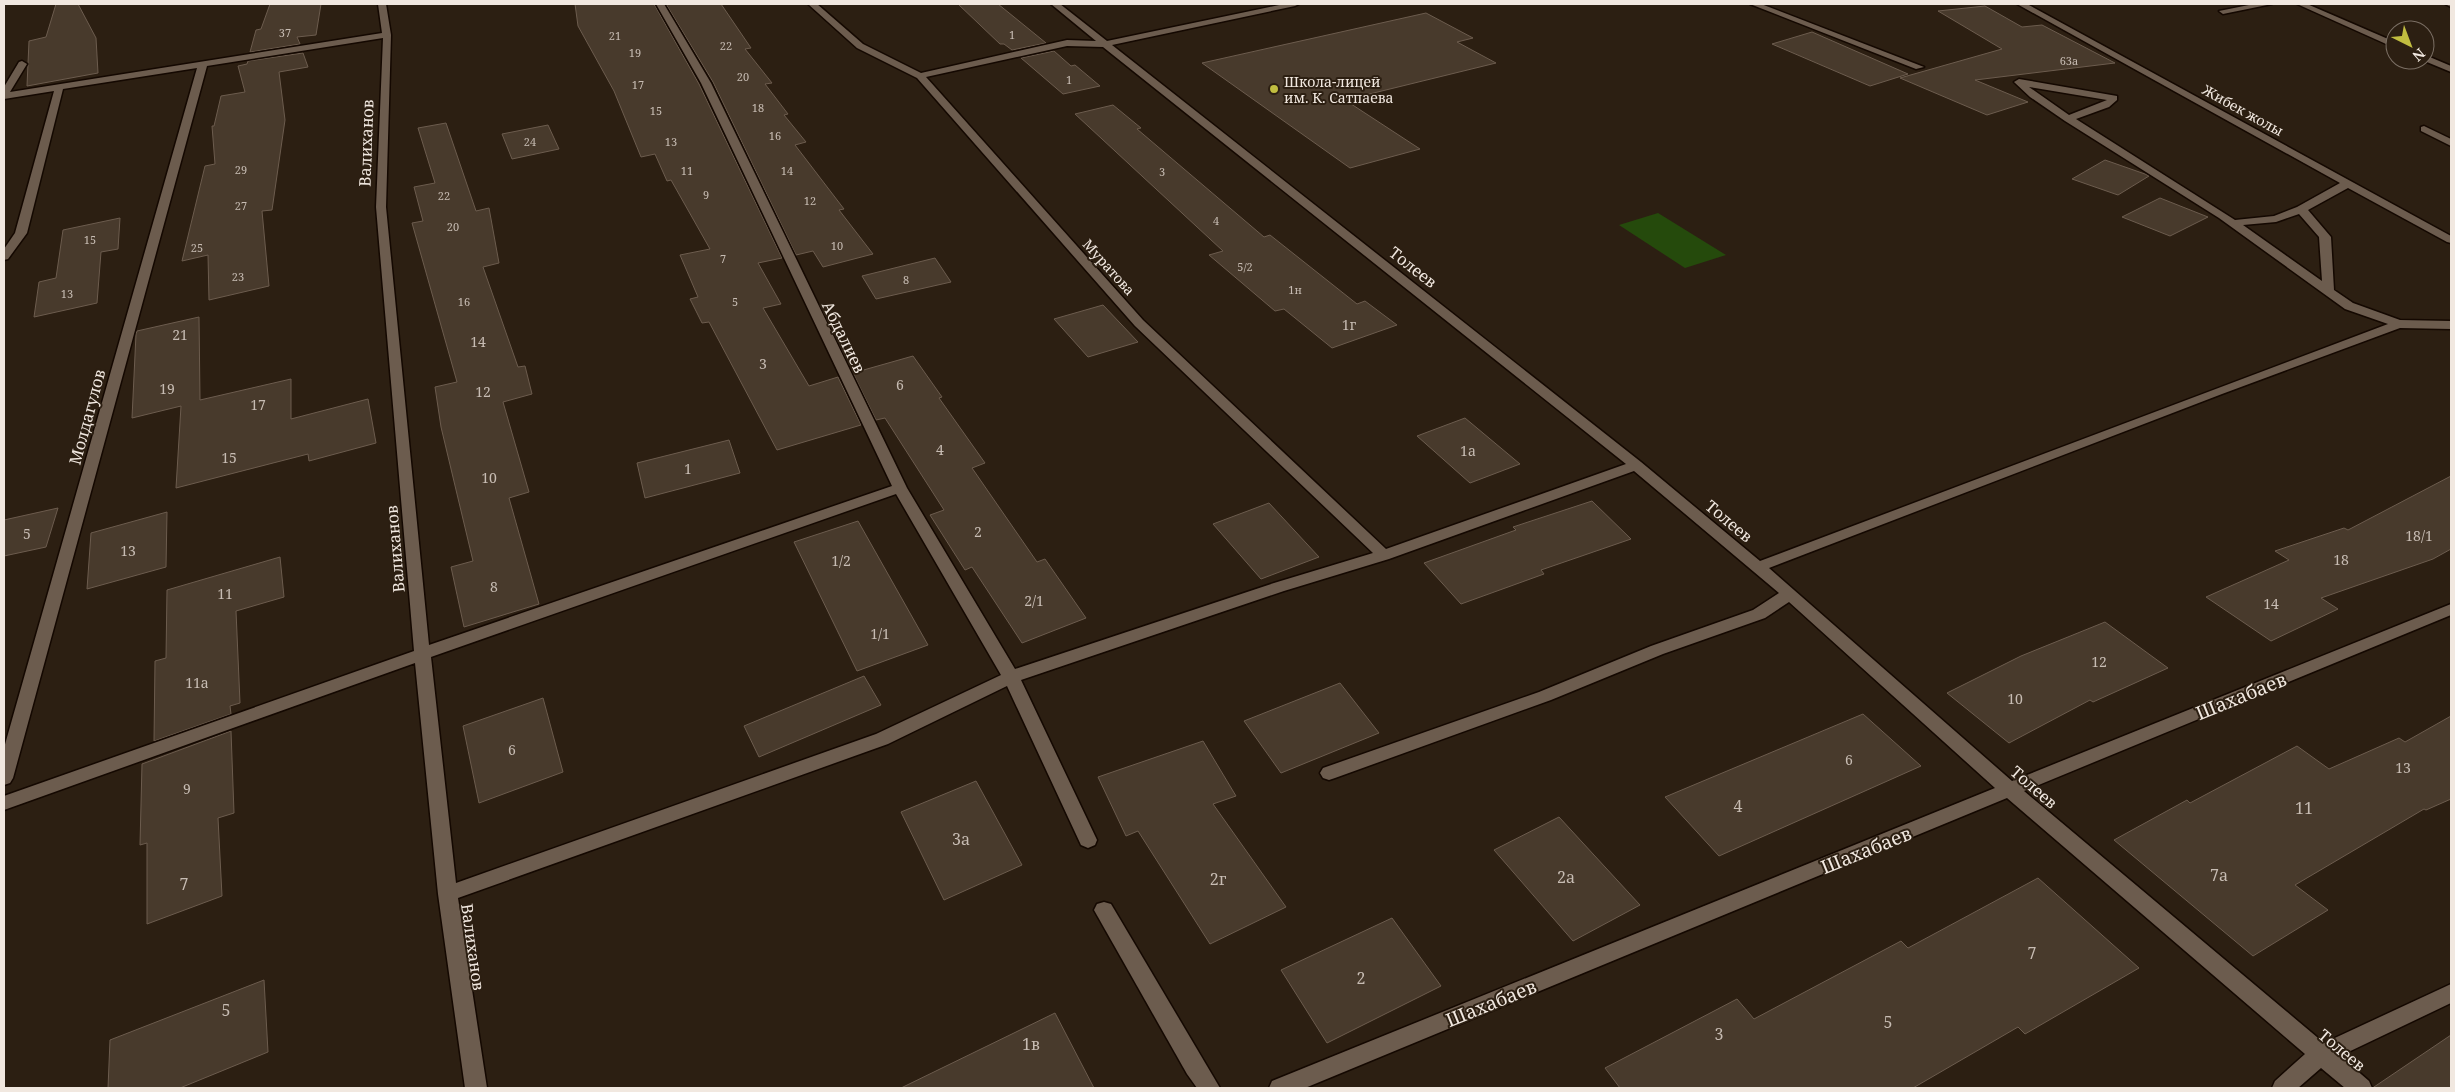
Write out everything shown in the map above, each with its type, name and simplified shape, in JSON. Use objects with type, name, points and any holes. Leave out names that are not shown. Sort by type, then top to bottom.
[{"type":"street","name":"Валиханов","points":[[382,4],[387,35],[381,207],[422,654],[448,894],[476,1088]]},
{"type":"street","name":"Абдалиев","points":[[660,4],[706,83],[900,488],[1011,677],[1088,840]]},
{"type":"street","name":"Муратова","points":[[812,4],[860,46],[920,76],[1139,323],[1384,555]]},
{"type":"street","name":"Толеев","points":[[1055,4],[1636,465],[1790,594],[2011,791],[2361,1088]]},
{"type":"street","points":[[1249,4],[1261,11]]},
{"type":"street","points":[[920,76],[1067,43],[1103,44],[1295,4]]},
{"type":"street","points":[[1754,4],[1919,67]]},
{"type":"street","name":"Жибек жолы","points":[[2021,4],[2451,240]]},
{"type":"street","points":[[2223,11],[2268,4]]},
{"type":"street","points":[[2301,4],[2385,41]]},
{"type":"street","points":[[4,95],[59,88],[387,35]]},
{"type":"street","points":[[2435,62],[2451,69]]},
{"type":"street","points":[[4,95],[22,64]]},
{"type":"street","name":"Молдагулов","points":[[4,778],[203,64]]},
{"type":"street","points":[[2068,119],[2106,105],[2114,98],[2018,82],[2033,95],[2068,119],[2233,223],[2349,306],[2399,324],[2451,325]]},
{"type":"street","points":[[4,257],[21,233],[59,88]]},
{"type":"street","points":[[2424,129],[2451,144]]},
{"type":"street","points":[[2233,223],[2276,219],[2301,209],[2348,183]]},
{"type":"street","points":[[2301,209],[2325,237],[2328,291]]},
{"type":"street","points":[[1758,567],[2217,391],[2399,324]]},
{"type":"street","points":[[448,894],[882,739],[1011,677],[1279,587],[1384,555],[1636,465]]},
{"type":"street","points":[[4,803],[422,654],[900,488]]},
{"type":"street","points":[[1329,773],[1545,696],[1657,650],[1759,614],[1790,594]]},
{"type":"street","name":"Шахабаев","points":[[1280,1088],[2011,791],[2451,609]]},
{"type":"street","points":[[1104,910],[1148,984],[1177,1040],[1209,1088]]},
{"type":"street","points":[[2282,1088],[2320,1055],[2451,992]]},
{"type":"green space","points":[[1658,213],[1726,255],[1685,268],[1619,225]]},
{"type":"building","points":[[56,4],[78,4],[96,38],[98,73],[27,86],[29,41],[46,37]]},
{"type":"building","points":[[270,4],[321,4],[316,35],[297,37],[300,44],[250,52],[256,30],[261,29]]},
{"type":"building","points":[[575,4],[654,4],[699,84],[782,258],[758,263],[781,304],[763,308],[809,386],[838,377],[861,425],[777,450],[709,322],[702,323],[690,299],[698,297],[680,255],[710,249],[671,180],[667,181],[655,154],[641,157],[614,91],[578,26]]},
{"type":"building","points":[[666,4],[721,4],[751,48],[745,49],[772,83],[765,84],[788,114],[784,115],[806,142],[795,145],[844,209],[839,210],[873,254],[823,267],[813,251],[796,255],[713,82]]},
{"type":"building","points":[[958,4],[998,4],[1046,43],[1012,50],[1004,44],[1000,44]]},
{"type":"building","points":[[1985,6],[2022,27],[2042,25],[2115,63],[1975,80],[2028,102],[1987,115],[1900,78],[2002,49],[1938,11]]},
{"type":"building","name":"Школа-лицей им. К. Сатпаева","points":[[1426,13],[1473,38],[1457,42],[1496,63],[1345,100],[1420,149],[1350,168],[1202,63]]},
{"type":"building","points":[[1812,32],[1908,74],[1870,86],[1772,44]]},
{"type":"building","points":[[1054,51],[1071,66],[1075,65],[1100,86],[1063,94],[1021,58]]},
{"type":"building","points":[[303,53],[308,67],[279,72],[285,120],[272,210],[262,211],[269,286],[209,300],[208,255],[182,261],[205,166],[215,164],[212,126],[214,126],[221,96],[245,92],[238,66],[247,64],[248,61]]},
{"type":"building","points":[[1113,105],[1141,128],[1137,129],[1264,237],[1270,235],[1357,304],[1365,301],[1397,325],[1332,348],[1284,309],[1275,311],[1209,255],[1223,251],[1075,114]]},
{"type":"building","points":[[446,123],[476,211],[489,208],[499,263],[483,267],[518,367],[525,366],[532,394],[503,402],[529,492],[509,498],[539,604],[464,627],[451,567],[473,561],[441,427],[435,387],[457,382],[412,223],[423,221],[414,187],[435,183],[418,128]]},
{"type":"building","points":[[548,125],[559,149],[512,159],[502,134]]},
{"type":"building","points":[[2105,160],[2149,176],[2118,195],[2072,179]]},
{"type":"building","points":[[2160,198],[2208,217],[2170,236],[2122,217]]},
{"type":"building","points":[[120,218],[118,249],[101,252],[97,303],[34,317],[39,282],[56,278],[63,230]]},
{"type":"building","points":[[935,258],[951,282],[876,299],[862,276]]},
{"type":"building","points":[[1103,305],[1138,342],[1088,357],[1054,319]]},
{"type":"building","points":[[199,317],[200,400],[291,379],[291,419],[368,399],[376,443],[309,461],[308,454],[176,488],[181,406],[132,418],[136,334],[137,331]]},
{"type":"building","points":[[913,356],[942,397],[939,398],[985,463],[972,468],[1037,562],[1045,559],[1086,618],[1022,643],[972,567],[965,570],[930,515],[944,510],[885,418],[876,420],[853,373]]},
{"type":"building","points":[[1465,418],[1520,464],[1470,483],[1417,436]]},
{"type":"building","points":[[729,440],[740,473],[645,498],[637,463]]},
{"type":"building","points":[[2451,476],[2451,549],[2433,559],[2321,598],[2338,609],[2271,641],[2206,597],[2289,560],[2275,551],[2344,528],[2348,530]]},
{"type":"building","points":[[1592,501],[1631,539],[1541,570],[1544,574],[1461,604],[1424,563],[1516,530],[1513,527]]},
{"type":"building","points":[[1269,503],[1319,557],[1261,579],[1213,524]]},
{"type":"building","points":[[58,508],[46,547],[4,556],[4,520]]},
{"type":"building","points":[[167,512],[166,567],[87,589],[91,533]]},
{"type":"building","points":[[858,521],[928,645],[857,671],[794,542]]},
{"type":"building","points":[[280,557],[284,597],[236,611],[240,703],[230,706],[231,714],[154,741],[155,661],[166,658],[167,590]]},
{"type":"building","points":[[2105,622],[2168,668],[2093,702],[2090,700],[2009,743],[1947,693],[2021,656]]},
{"type":"building","points":[[864,676],[881,705],[759,757],[744,726]]},
{"type":"building","points":[[1340,683],[1379,733],[1281,773],[1244,721]]},
{"type":"building","points":[[543,698],[563,772],[479,803],[463,726]]},
{"type":"building","points":[[1863,714],[1921,766],[1719,856],[1665,797]]},
{"type":"building","points":[[2451,716],[2451,799],[2426,810],[2424,809],[2295,885],[2328,910],[2253,956],[2114,840],[2187,800],[2190,803],[2297,746],[2329,769],[2399,738],[2405,742]]},
{"type":"building","points":[[231,731],[234,813],[218,818],[222,896],[147,924],[147,843],[140,845],[142,764]]},
{"type":"building","points":[[1203,741],[1236,796],[1213,804],[1286,907],[1210,944],[1138,831],[1126,836],[1098,777]]},
{"type":"building","points":[[976,781],[1022,865],[944,900],[901,812]]},
{"type":"building","points":[[1559,817],[1640,905],[1573,941],[1494,850]]},
{"type":"building","points":[[2038,878],[2139,968],[2025,1034],[2018,1027],[1913,1088],[1620,1088],[1605,1068],[1737,999],[1754,1019],[1901,941],[1908,948]]},
{"type":"building","points":[[1392,918],[1441,986],[1327,1043],[1281,970]]},
{"type":"building","points":[[264,980],[268,1052],[180,1088],[108,1088],[110,1040]]},
{"type":"building","points":[[1055,1013],[1094,1088],[901,1088]]},
{"type":"building","points":[[2451,1035],[2451,1088],[2374,1088],[2374,1087]]},
{"type":"place","name":"Школа-лицей им. К. Сатпаева","points":[[1274,89]]}]
